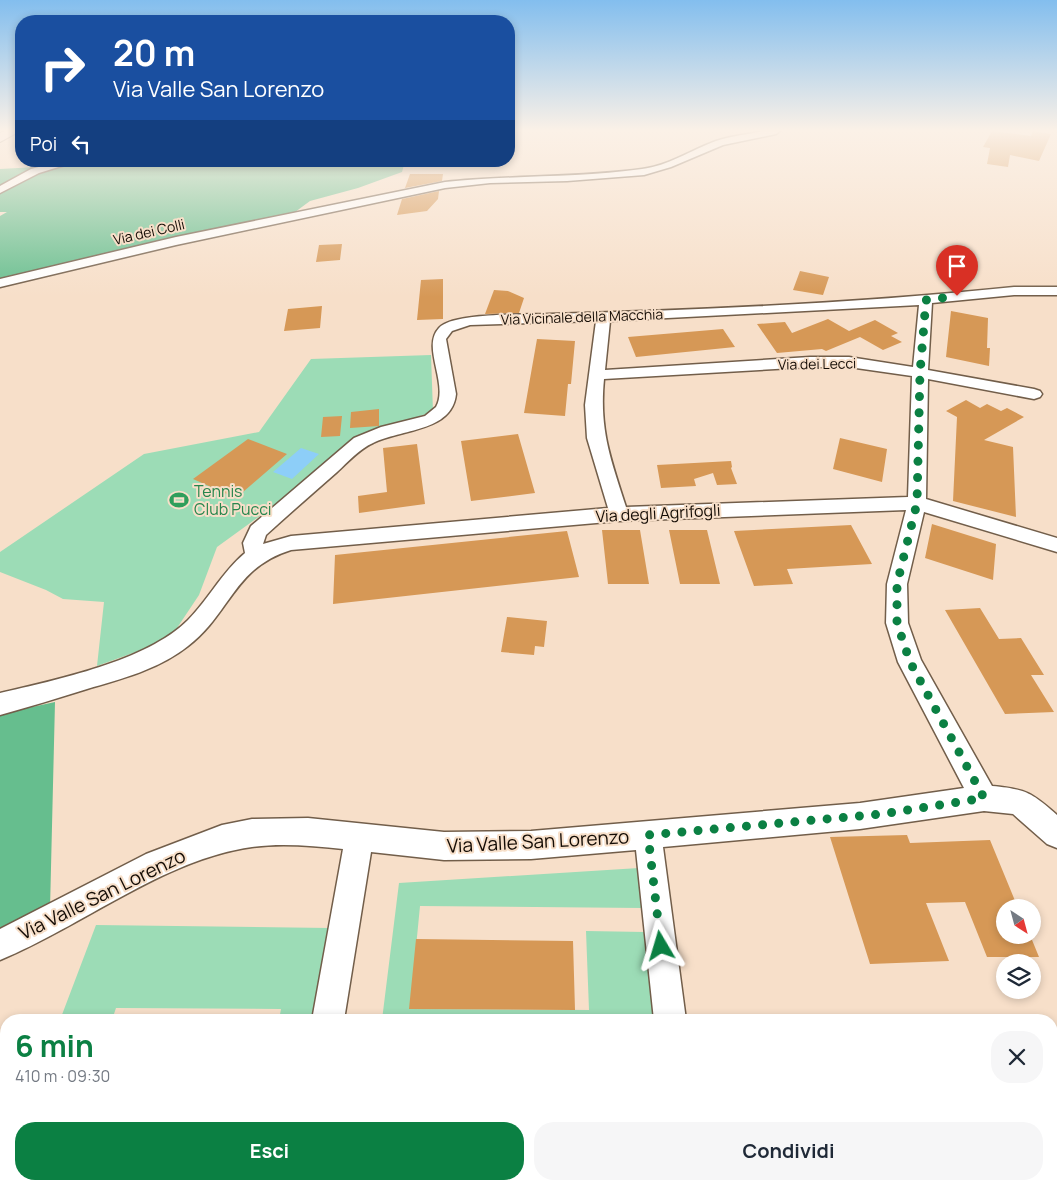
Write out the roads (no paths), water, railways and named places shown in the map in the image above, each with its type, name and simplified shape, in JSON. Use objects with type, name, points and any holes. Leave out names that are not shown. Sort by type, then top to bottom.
[{"type":"street","name":"Via dei Colli","points":[[0,283],[176,241],[435,186]]},
{"type":"street","name":"Via Vicinale della Macchia","points":[[256,555],[252,548],[253,539],[258,531],[360,442],[378,434],[427,421],[445,409],[448,402],[448,394],[439,339],[445,329],[452,325],[470,321],[603,317],[926,300],[1014,291],[1057,291]]},
{"type":"street","points":[[926,300],[920,373],[917,503],[897,584],[897,623],[910,662],[984,798]]},
{"type":"street","points":[[603,317],[593,405],[596,438],[619,514]]},
{"type":"street","name":"Via dei Lecci","points":[[596,375],[832,362],[872,364],[1034,394]]},
{"type":"street","name":"Via degli Agrifogli","points":[[256,555],[274,547],[291,543],[619,514],[917,503],[1057,546]]},
{"type":"street","points":[[0,704],[121,669],[166,650],[200,623],[216,604],[230,579],[256,555]]},
{"type":"street","name":"Via Valle San Lorenzo","points":[[0,945],[173,856],[242,835],[280,831],[421,845],[545,844],[882,814],[984,798],[1017,802],[1032,811],[1057,834]]},
{"type":"street","points":[[648,835],[669,1014]]},
{"type":"street","points":[[329,1014],[358,838]]},
{"type":"water","points":[[301,448],[319,454],[292,479],[273,472]]},
{"type":"place","name":"Tennis Club Pucci","points":[[179,500]]}]
